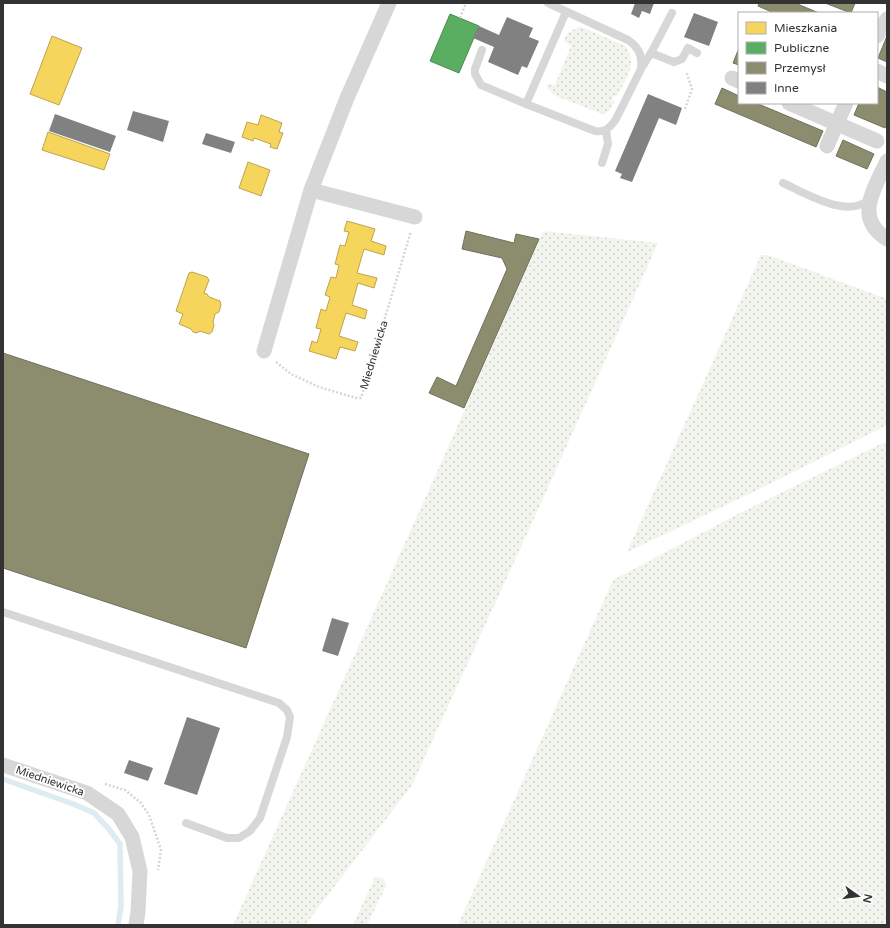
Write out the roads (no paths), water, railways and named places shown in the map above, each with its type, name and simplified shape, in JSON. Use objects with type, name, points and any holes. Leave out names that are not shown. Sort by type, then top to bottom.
[{"type":"street","points":[[264,351],[311,190],[347,98],[389,3]]},
{"type":"street","points":[[878,34],[887,19]]},
{"type":"street","points":[[878,72],[887,76]]},
{"type":"street","points":[[791,104],[877,141]]},
{"type":"street","points":[[827,146],[846,104]]},
{"type":"street","points":[[887,161],[870,198],[868,212],[873,227],[879,234],[887,239]]},
{"type":"street","points":[[311,190],[415,217]]},
{"type":"street","name":"Miedniewicka","points":[[3,765],[87,793],[118,814],[132,837],[140,871],[136,925]]},
{"type":"lane","points":[[548,3],[632,42],[640,51],[642,60],[641,69]]},
{"type":"lane","points":[[526,104],[566,12]]},
{"type":"lane","points":[[482,50],[475,69],[475,74],[481,85],[599,132],[606,130],[616,119],[641,69],[672,13]]},
{"type":"lane","points":[[651,53],[672,62],[676,62],[682,59],[688,48],[697,52]]},
{"type":"lane","points":[[602,163],[608,144],[606,130]]},
{"type":"lane","points":[[783,183],[831,204],[845,208],[860,206],[866,203],[870,198]]},
{"type":"lane","points":[[3,612],[279,703],[287,710],[290,716],[286,737],[260,818],[250,831],[239,838],[227,838],[186,823]]},
{"type":"waterway","points":[[3,779],[94,813],[108,828],[120,844],[121,906],[118,925]]}]
